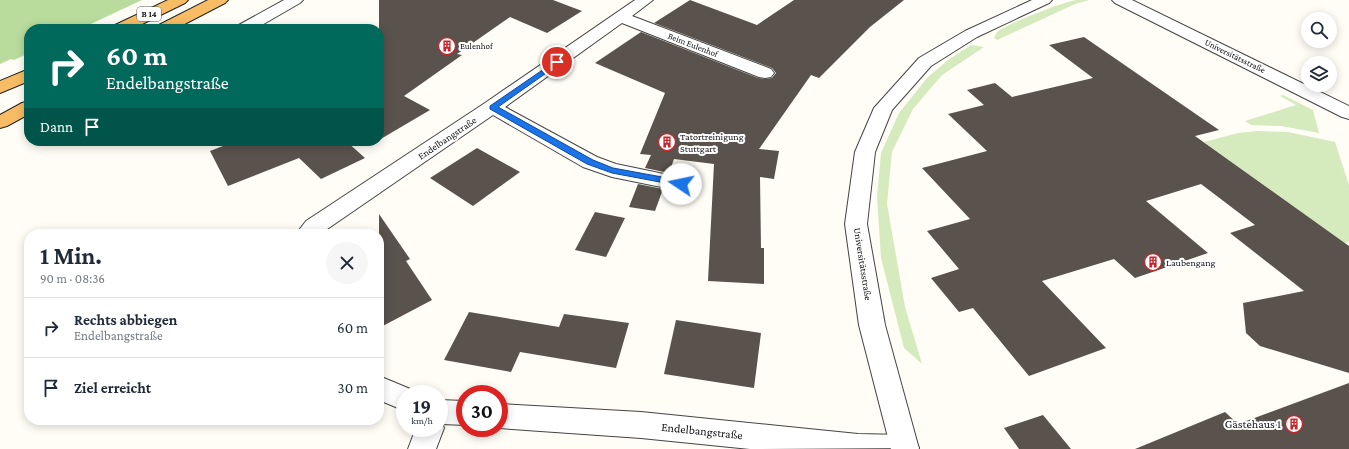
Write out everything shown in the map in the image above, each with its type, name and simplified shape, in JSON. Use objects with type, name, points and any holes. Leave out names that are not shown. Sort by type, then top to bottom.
[{"type":"highway","name":"B 14","points":[[130,24],[180,0]]},
{"type":"highway","name":"B 14","points":[[173,24],[220,0]]},
{"type":"highway","points":[[188,24],[236,0]]},
{"type":"highway","points":[[0,88],[24,76]]},
{"type":"highway","points":[[0,119],[24,101]]},
{"type":"highway","points":[[0,119],[24,108]]},
{"type":"street","points":[[252,24],[295,0]]},
{"type":"street","name":"Endelbangstraße","points":[[312,229],[492,107],[645,0]]},
{"type":"street","name":"Universitätsstraße","points":[[905,449],[872,325],[856,224],[865,152],[883,108],[925,62],[971,34],[1044,0]]},
{"type":"street","name":"Universitätsstraße","points":[[1120,0],[1349,113]]},
{"type":"street","name":"Beim Eulenhof","points":[[621,17],[765,73]]},
{"type":"street","points":[[492,107],[590,162],[612,170],[681,184]]},
{"type":"street","points":[[384,390],[396,395]]},
{"type":"street","name":"Endelbangstraße","points":[[508,417],[641,425],[858,446],[905,449]]},
{"type":"street","points":[[422,449],[427,437]]},
{"type":"green space","points":[[0,0],[142,0],[91,24],[24,24],[24,55],[0,64]]},
{"type":"green space","points":[[1089,0],[1075,4],[997,40],[994,38],[997,32],[1011,24],[1070,1]]},
{"type":"green space","points":[[971,45],[984,47],[942,75],[913,109],[892,152],[887,204],[905,307],[922,364],[904,348],[881,258],[877,197],[881,153],[899,113],[927,78],[948,60]]},
{"type":"green space","points":[[1283,95],[1313,110],[1319,133],[1281,126],[1251,125],[1245,121],[1296,105],[1280,96]]},
{"type":"green space","points":[[1257,131],[1288,132],[1335,142],[1349,185],[1349,242],[1345,243],[1204,142],[1238,133]]},
{"type":"building","points":[[379,0],[553,0],[582,11],[547,33],[510,17],[457,54],[462,55],[404,96],[430,110],[384,137],[384,24],[379,24]]},
{"type":"building","points":[[690,0],[757,25],[794,0],[904,0],[870,27],[819,78],[811,75],[759,149],[779,151],[774,179],[760,177],[761,248],[764,248],[764,284],[708,281],[714,164],[674,159],[669,173],[645,168],[651,155],[640,154],[665,93],[595,63],[641,32],[758,78],[772,78],[776,73],[772,68],[654,23]]},
{"type":"building","points":[[1084,37],[1219,130],[1195,136],[1349,246],[1349,373],[1260,346],[1246,333],[1243,303],[1304,291],[1230,233],[1255,225],[1201,184],[1146,201],[1208,253],[1135,278],[1114,259],[1042,281],[1106,348],[1029,376],[973,308],[959,312],[931,278],[959,269],[927,231],[970,219],[922,168],[987,151],[948,114],[984,105],[967,90],[995,83],[1012,97],[1093,78],[1049,45]]},
{"type":"building","points":[[223,146],[352,146],[365,158],[321,179],[299,158],[228,186],[210,151]]},
{"type":"building","points":[[477,148],[520,172],[473,206],[430,178]]},
{"type":"building","points":[[638,184],[663,189],[655,211],[629,207]]},
{"type":"building","points":[[595,212],[625,218],[606,257],[575,250]]},
{"type":"building","points":[[379,214],[410,259],[406,261],[432,300],[384,325],[384,229],[379,229]]},
{"type":"building","points":[[469,312],[559,327],[564,314],[629,323],[616,368],[520,352],[511,372],[444,360]]},
{"type":"building","points":[[676,320],[761,333],[754,388],[664,374]]},
{"type":"building","name":"Gästehaus 1","points":[[1349,383],[1349,449],[1135,449],[1225,412],[1238,424]]},
{"type":"building","points":[[1043,415],[1071,449],[1019,449],[1004,428]]},
{"type":"place","name":"Eulenhof","points":[[447,46]]},
{"type":"place","name":"Tatortreinigung Stuttgart","points":[[667,142]]},
{"type":"place","name":"Laubengang","points":[[1153,262]]},
{"type":"place","name":"Gästehaus 1","points":[[1294,424]]},
{"type":"route","points":[[557,62],[492,107],[590,162],[612,170],[681,184]]}]
